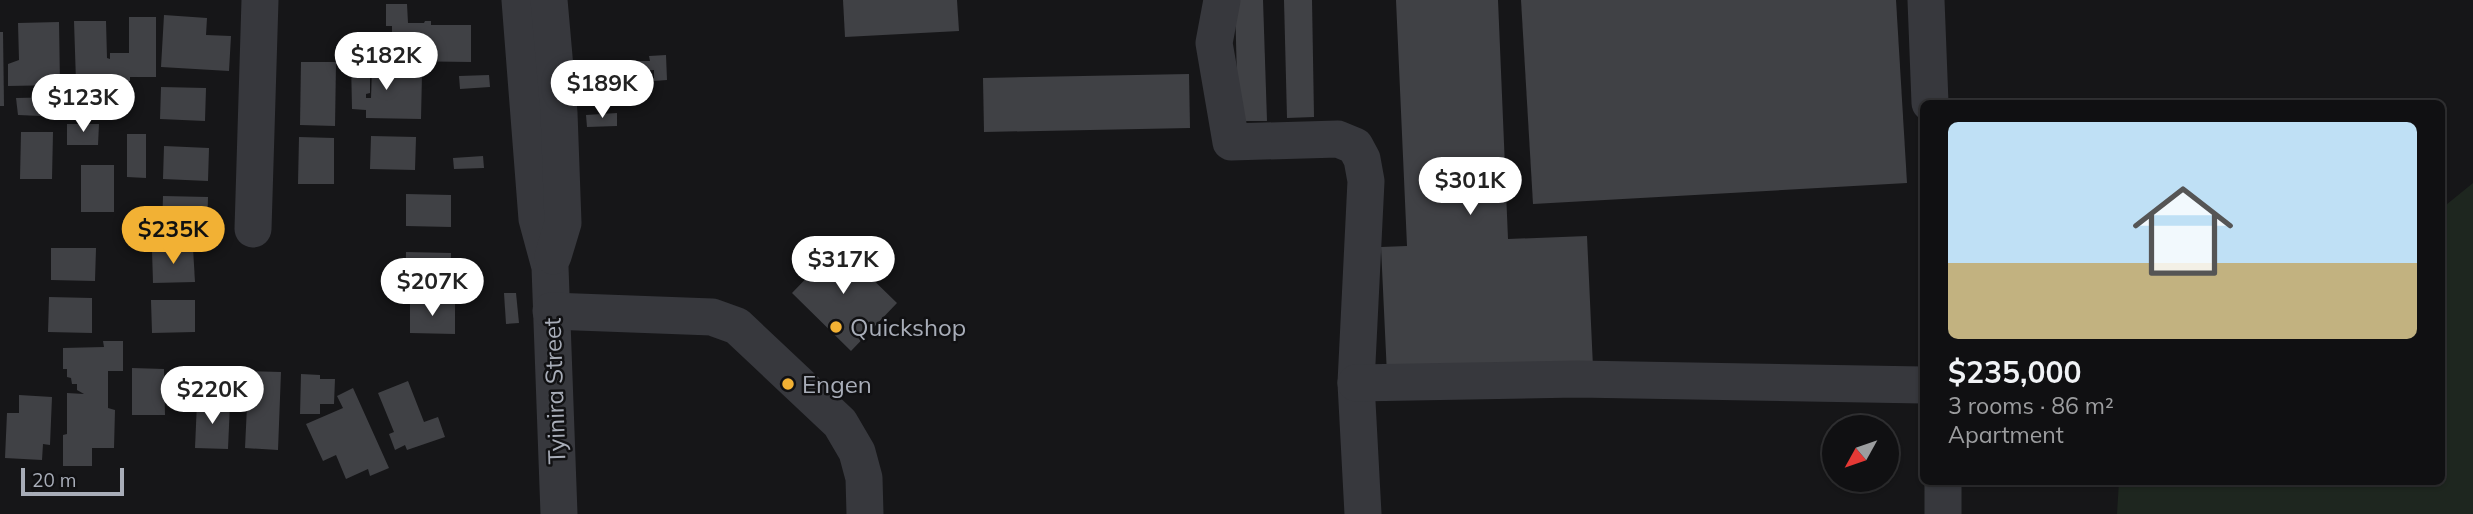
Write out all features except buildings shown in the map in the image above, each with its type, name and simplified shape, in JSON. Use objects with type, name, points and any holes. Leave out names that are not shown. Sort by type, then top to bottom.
[{"type":"street","points":[[253,229],[260,0]]},
{"type":"street","name":"Tyinira Street","points":[[520,0],[537,219],[550,267],[559,514]]},
{"type":"street","name":"Tyinira Street","points":[[549,0],[559,113],[563,223],[550,267]]},
{"type":"street","points":[[1222,0],[1214,43],[1231,142],[1338,139],[1355,146],[1362,159],[1366,181],[1356,383],[1363,514]]},
{"type":"street","points":[[1926,0],[1930,100]]},
{"type":"street","points":[[551,311],[712,317],[737,326],[840,423],[857,452],[864,478],[865,514]]},
{"type":"street","points":[[1356,383],[1577,379],[1920,385]]},
{"type":"street","points":[[1943,485],[1943,514]]},
{"type":"shaded area","points":[[2473,183],[2473,514],[2117,514],[2119,485],[2445,485],[2445,206]]},
{"type":"place","name":"Quickshop","points":[[836,327]]},
{"type":"place","name":"Engen","points":[[788,384]]}]
